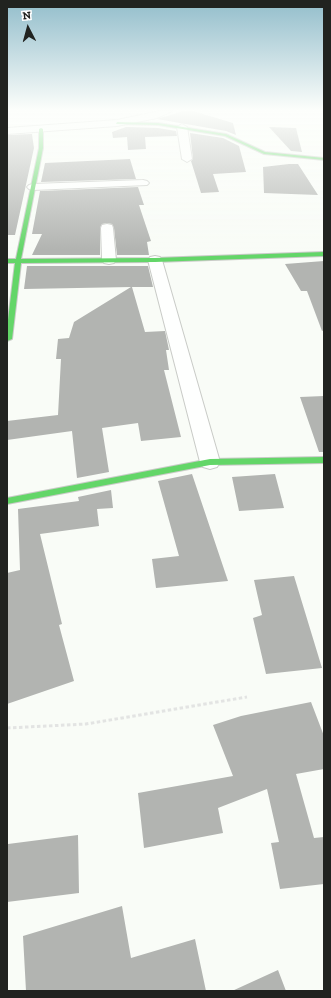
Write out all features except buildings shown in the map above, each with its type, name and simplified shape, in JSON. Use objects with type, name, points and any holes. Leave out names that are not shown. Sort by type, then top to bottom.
[{"type":"street","points":[[9,339],[18,261],[39,158]]},
{"type":"street","points":[[310,158],[324,159]]},
{"type":"street","points":[[33,187],[143,183]]},
{"type":"street","points":[[107,228],[108,260]]},
{"type":"street","points":[[7,261],[155,260],[324,254]]},
{"type":"street","points":[[155,260],[210,462]]},
{"type":"street","points":[[7,501],[210,462],[324,460]]},
{"type":"path","points":[[7,728],[86,724],[247,697]]},
{"type":"traffic: fast","points":[[9,339],[18,261],[39,158]]},
{"type":"traffic: fast","points":[[310,158],[324,159]]},
{"type":"traffic: fast","points":[[7,261],[155,260],[324,254]]},
{"type":"traffic: fast","points":[[7,501],[210,462],[324,460]]}]
